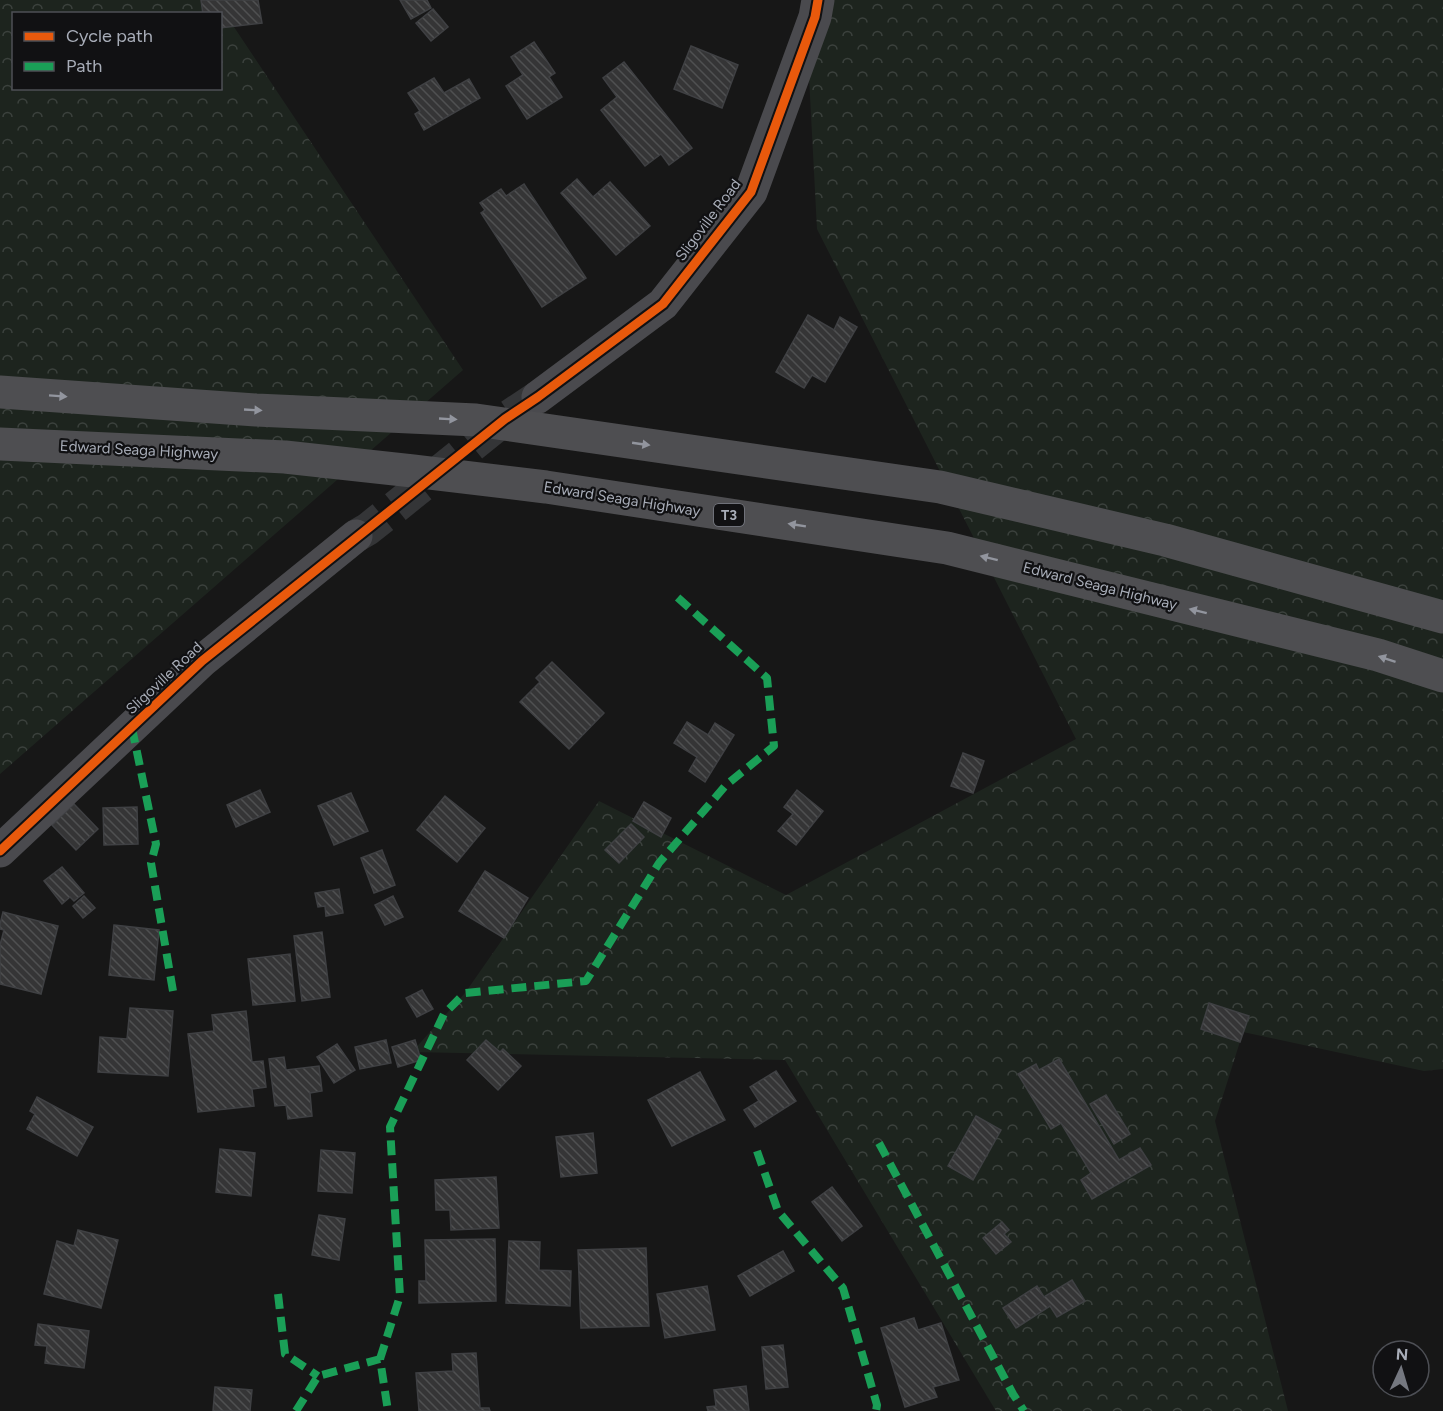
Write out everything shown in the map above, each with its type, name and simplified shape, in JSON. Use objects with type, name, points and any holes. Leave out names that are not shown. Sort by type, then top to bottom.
[{"type":"highway","points":[[0,392],[256,410],[476,420],[940,487],[1165,540],[1443,617]]},
{"type":"highway","name":"Edward Seaga Highway","points":[[0,444],[285,457],[546,487],[947,548],[1378,656],[1443,676]]},
{"type":"street","name":"Sligoville Road","points":[[538,397],[663,304],[751,192],[815,17],[818,0]]},
{"type":"street","name":"Sligoville Road","points":[[0,851],[202,661],[356,536]]},
{"type":"green space","points":[[0,0],[216,0],[463,370],[0,774]]},
{"type":"green space","points":[[805,0],[1443,0],[1443,1069],[1424,1071],[1243,1032],[1215,1121],[1288,1411],[996,1411],[785,1060],[412,1052],[465,993],[599,801],[786,895],[1076,739],[817,229]]},
{"type":"building","points":[[201,0],[258,0],[262,23],[222,28],[222,12],[203,12]]},
{"type":"building","points":[[400,0],[427,0],[431,8],[411,19]]},
{"type":"building","points":[[433,9],[448,27],[431,41],[416,23]]},
{"type":"building","points":[[534,42],[555,73],[549,77],[562,97],[527,119],[506,86],[523,75],[511,57]]},
{"type":"building","points":[[691,46],[738,65],[722,108],[674,89]]},
{"type":"building","points":[[624,62],[692,148],[669,165],[661,154],[645,166],[601,110],[617,97],[603,78]]},
{"type":"building","points":[[434,78],[444,93],[469,79],[480,98],[424,130],[415,114],[420,111],[408,93]]},
{"type":"building","points":[[577,179],[593,197],[610,182],[650,226],[616,255],[561,193]]},
{"type":"building","points":[[524,184],[586,278],[542,307],[481,213],[485,210],[480,203],[501,189],[506,196]]},
{"type":"building","points":[[808,315],[834,330],[840,317],[857,327],[825,382],[812,375],[804,388],[776,372]]},
{"type":"building","points":[[552,662],[604,713],[569,749],[520,702],[540,682],[536,678]]},
{"type":"building","points":[[687,722],[708,735],[715,723],[734,735],[705,782],[689,771],[697,757],[674,743]]},
{"type":"building","points":[[963,753],[984,761],[973,793],[951,786]]},
{"type":"building","points":[[260,790],[270,812],[236,827],[227,805]]},
{"type":"building","points":[[797,790],[823,811],[796,845],[778,831],[793,814],[784,807]]},
{"type":"building","points":[[351,793],[368,831],[334,845],[318,806]]},
{"type":"building","points":[[445,796],[485,828],[457,862],[417,830]]},
{"type":"building","points":[[644,802],[671,818],[661,837],[633,821]]},
{"type":"building","points":[[74,804],[98,829],[76,850],[52,825]]},
{"type":"building","points":[[137,807],[138,844],[104,845],[103,808]]},
{"type":"building","points":[[631,824],[644,837],[619,863],[605,850]]},
{"type":"building","points":[[382,850],[395,885],[374,893],[361,858]]},
{"type":"building","points":[[62,867],[84,893],[74,901],[70,897],[62,904],[44,881]]},
{"type":"building","points":[[485,871],[528,898],[504,938],[459,911]]},
{"type":"building","points":[[339,889],[343,913],[326,916],[325,906],[318,907],[315,893]]},
{"type":"building","points":[[84,896],[95,908],[83,918],[73,906]]},
{"type":"building","points":[[393,896],[403,917],[385,925],[375,905]]},
{"type":"building","points":[[3,912],[58,926],[41,994],[0,984],[0,945],[4,930],[0,929],[0,924]]},
{"type":"building","points":[[114,925],[159,930],[154,980],[109,975]]},
{"type":"building","points":[[322,932],[330,997],[302,1001],[294,936]]},
{"type":"building","points":[[290,954],[295,1001],[253,1005],[248,959]]},
{"type":"building","points":[[422,990],[433,1009],[417,1017],[406,998]]},
{"type":"building","points":[[1209,1003],[1249,1016],[1240,1042],[1201,1029]]},
{"type":"building","points":[[130,1008],[173,1011],[168,1076],[98,1072],[100,1037],[127,1039]]},
{"type":"building","points":[[246,1011],[252,1062],[263,1061],[266,1087],[252,1089],[254,1106],[198,1112],[188,1034],[214,1031],[212,1015]]},
{"type":"building","points":[[386,1040],[391,1063],[360,1069],[355,1047]]},
{"type":"building","points":[[415,1040],[421,1060],[398,1067],[392,1047]]},
{"type":"building","points":[[486,1040],[500,1052],[503,1049],[521,1066],[498,1090],[467,1060]]},
{"type":"building","points":[[337,1044],[355,1070],[334,1083],[317,1057]]},
{"type":"building","points":[[284,1057],[286,1070],[319,1066],[322,1091],[310,1093],[312,1116],[288,1119],[286,1105],[275,1106],[269,1059]]},
{"type":"building","points":[[1059,1059],[1119,1160],[1140,1148],[1151,1165],[1092,1199],[1081,1180],[1091,1173],[1061,1123],[1051,1129],[1018,1074],[1036,1064],[1039,1070]]},
{"type":"building","points":[[776,1071],[796,1101],[755,1127],[744,1110],[759,1101],[750,1087]]},
{"type":"building","points":[[700,1072],[725,1120],[672,1146],[648,1100]]},
{"type":"building","points":[[1106,1095],[1130,1134],[1114,1144],[1090,1104]]},
{"type":"building","points":[[37,1097],[93,1127],[77,1156],[27,1129],[35,1114],[30,1111]]},
{"type":"building","points":[[976,1116],[1001,1130],[973,1180],[948,1166]]},
{"type":"building","points":[[593,1133],[597,1173],[561,1177],[556,1137]]},
{"type":"building","points":[[220,1149],[255,1153],[251,1196],[216,1192]]},
{"type":"building","points":[[321,1150],[355,1153],[352,1193],[318,1191]]},
{"type":"building","points":[[496,1177],[499,1228],[451,1230],[450,1210],[436,1210],[435,1180]]},
{"type":"building","points":[[832,1187],[862,1226],[842,1241],[812,1202]]},
{"type":"building","points":[[319,1215],[345,1219],[339,1260],[312,1255]]},
{"type":"building","points":[[1002,1222],[1009,1230],[1004,1234],[1011,1242],[996,1254],[983,1238]]},
{"type":"building","points":[[78,1230],[118,1240],[101,1308],[44,1294],[57,1241],[74,1246]]},
{"type":"building","points":[[495,1239],[496,1301],[419,1303],[419,1281],[426,1281],[425,1240]]},
{"type":"building","points":[[509,1241],[540,1242],[539,1270],[571,1271],[570,1306],[506,1303]]},
{"type":"building","points":[[646,1248],[649,1326],[581,1328],[578,1250]]},
{"type":"building","points":[[783,1251],[794,1271],[750,1296],[738,1276]]},
{"type":"building","points":[[1072,1280],[1085,1301],[1057,1317],[1050,1306],[1016,1328],[1003,1308],[1037,1286],[1044,1297]]},
{"type":"building","points":[[707,1286],[715,1330],[665,1338],[657,1294]]},
{"type":"building","points":[[914,1318],[918,1330],[941,1323],[959,1380],[933,1387],[937,1397],[905,1407],[881,1328]]},
{"type":"building","points":[[38,1324],[89,1331],[84,1368],[45,1363],[47,1346],[35,1345]]},
{"type":"building","points":[[783,1345],[788,1387],[766,1389],[762,1347]]},
{"type":"building","points":[[476,1353],[480,1408],[489,1408],[490,1411],[419,1411],[416,1373],[453,1371],[452,1354]]},
{"type":"building","points":[[746,1386],[749,1411],[708,1411],[707,1407],[716,1406],[714,1390]]},
{"type":"building","points":[[215,1387],[252,1390],[250,1411],[213,1411]]},
{"type":"tunnel","points":[[356,536],[368,529],[505,419],[538,397]]},
{"type":"marked path","points":[[380,1359],[400,1296],[390,1127],[444,1014],[465,993],[586,981],[659,863],[726,785],[774,746],[767,678],[676,596]]},
{"type":"marked path","points":[[132,728],[156,844],[151,863],[174,997]]},
{"type":"marked path","points":[[879,1143],[1024,1411]]},
{"type":"marked path","points":[[757,1151],[778,1211],[843,1288],[877,1405],[876,1411]]},
{"type":"marked path","points":[[278,1294],[285,1354],[318,1376]]},
{"type":"marked path","points":[[296,1411],[318,1376],[380,1359],[388,1411]]},
{"type":"cycle path","points":[[0,851],[202,661],[505,419],[663,304],[751,192],[815,17],[818,0]]}]
